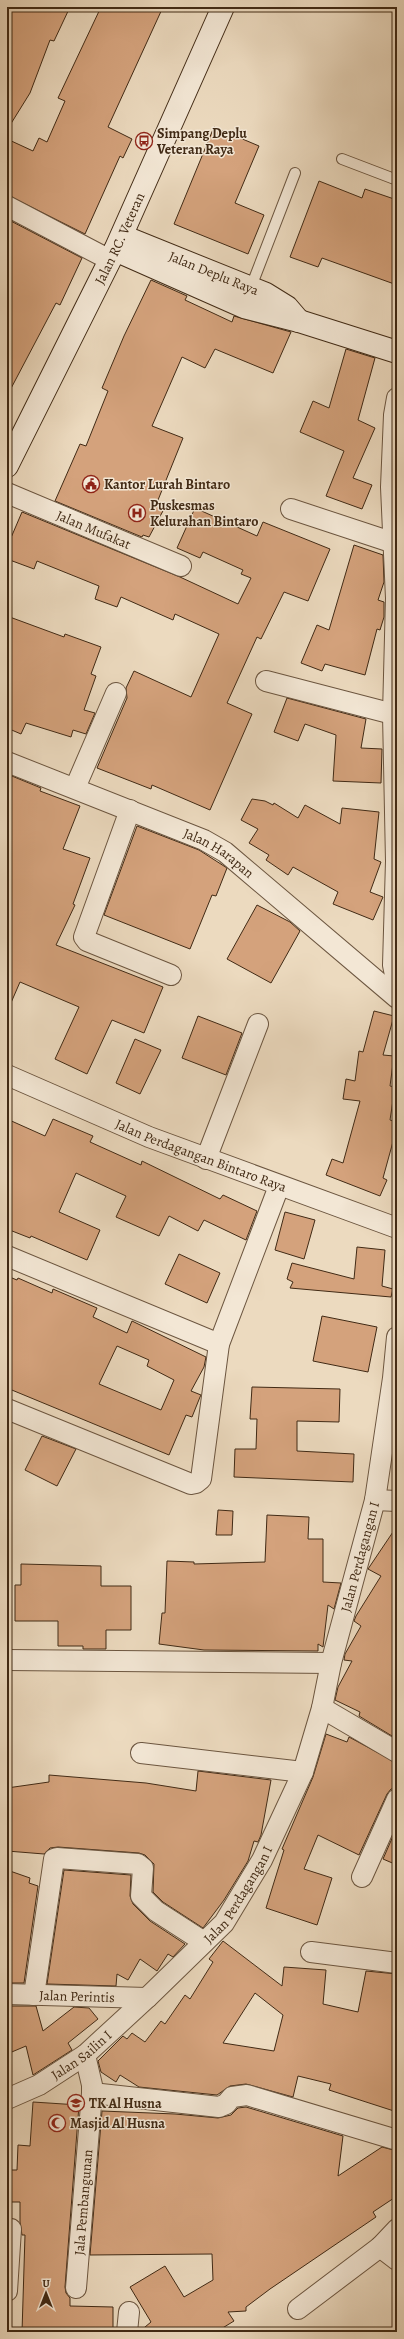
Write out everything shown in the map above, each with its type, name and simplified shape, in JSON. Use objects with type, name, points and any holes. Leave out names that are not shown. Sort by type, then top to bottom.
[{"type":"main road","name":"Jalan RC. Veteran","points":[[7,466],[116,249],[223,7]]},
{"type":"main road","name":"Jalan Deplu Raya","points":[[116,249],[251,287],[278,301],[299,321]]},
{"type":"main road","name":"Jalan Deplu Raya","points":[[116,249],[244,307],[299,321],[397,352]]},
{"type":"street","points":[[7,206],[116,249]]},
{"type":"street","points":[[397,398],[394,415],[391,488],[396,598],[394,714],[396,861],[394,965],[397,985]]},
{"type":"street","name":"Jalan Mufakat","points":[[7,493],[181,566]]},
{"type":"street","points":[[291,509],[394,543]]},
{"type":"street","points":[[266,681],[394,714]]},
{"type":"street","points":[[75,788],[116,693]]},
{"type":"street","name":"Jalan Harapan","points":[[7,762],[204,840],[225,852],[397,998]]},
{"type":"street","points":[[130,810],[84,937],[87,941],[171,975]]},
{"type":"street","points":[[206,1159],[258,1024]]},
{"type":"street","name":"Jalan Perdagangan Bintaro Raya","points":[[7,1075],[149,1137],[279,1186],[397,1228]]},
{"type":"street","points":[[7,1409],[191,1484],[196,1483],[201,1479],[219,1344],[279,1186]]},
{"type":"street","points":[[7,1256],[219,1344]]},
{"type":"street","name":"Jalan Perdagangan I","points":[[147,1998],[224,1923],[262,1860],[303,1772],[322,1708],[331,1663],[375,1500],[394,1378],[397,1337]]},
{"type":"street","points":[[375,1500],[397,1501]]},
{"type":"street","points":[[7,1660],[331,1663]]},
{"type":"street","points":[[322,1708],[397,1752]]},
{"type":"street","points":[[141,1753],[303,1772]]},
{"type":"street","points":[[362,1877],[397,1799]]},
{"type":"street","points":[[34,1995],[54,1859],[57,1858],[138,1864],[143,1868],[141,1896],[156,1911],[204,1942]]},
{"type":"street","points":[[311,1952],[397,1963]]},
{"type":"street","name":"Jalan Perintis","points":[[7,1994],[147,1998]]},
{"type":"street","name":"Jalan Sailin I","points":[[7,2099],[39,2085],[85,2055],[147,1998]]},
{"type":"street","name":"Jala Pembangunan","points":[[76,2288],[92,2093],[92,2085],[85,2055]]},
{"type":"street","points":[[92,2093],[219,2107],[226,2104],[232,2098],[247,2095],[397,2140]]},
{"type":"street","points":[[7,2291],[11,2229]]},
{"type":"street","points":[[298,2309],[380,2247],[397,2229]]},
{"type":"street","points":[[380,2247],[397,2260]]},
{"type":"street","points":[[127,2332],[129,2312]]},
{"type":"lane","points":[[342,159],[397,180]]},
{"type":"lane","points":[[251,287],[295,173]]},
{"type":"building","points":[[7,7],[70,7],[54,41],[50,40],[30,93],[7,130]]},
{"type":"building","points":[[101,7],[163,7],[108,127],[132,139],[123,158],[120,156],[85,234],[7,195],[7,139],[33,151],[39,138],[47,142],[65,101],[58,98]]},
{"type":"building","points":[[214,127],[259,146],[235,203],[264,215],[248,254],[174,224]]},
{"type":"building","points":[[319,181],[362,198],[365,189],[397,200],[397,285],[322,258],[318,267],[290,257]]},
{"type":"building","points":[[7,219],[82,258],[60,305],[56,303],[7,396]]},
{"type":"building","points":[[151,280],[187,296],[185,300],[232,322],[234,316],[291,332],[273,373],[215,349],[205,368],[182,357],[152,426],[183,438],[156,505],[164,509],[149,537],[143,535],[142,537],[55,501],[80,444],[86,446],[108,391],[102,388],[124,336]]},
{"type":"building","points":[[346,349],[375,358],[358,420],[375,428],[353,478],[372,485],[362,509],[326,496],[344,451],[300,432],[313,401],[329,408]]},
{"type":"building","points":[[195,508],[257,536],[263,522],[330,549],[308,601],[284,592],[261,639],[257,637],[227,703],[252,714],[210,810],[152,785],[151,789],[97,768],[127,698],[126,688],[134,671],[191,697],[219,634],[175,614],[173,620],[121,597],[117,607],[95,599],[99,586],[37,561],[34,569],[7,559],[7,547],[22,512],[180,577],[238,604],[251,578],[241,574],[243,570],[203,552],[200,558],[177,548]]},
{"type":"building","points":[[354,545],[383,555],[384,582],[378,600],[384,602],[384,617],[380,630],[377,629],[365,675],[325,664],[322,671],[301,663],[317,625],[329,630]]},
{"type":"building","points":[[7,616],[64,637],[65,634],[101,647],[91,674],[96,676],[84,710],[95,713],[86,734],[73,730],[71,737],[26,723],[21,734],[7,728]]},
{"type":"building","points":[[287,698],[366,719],[361,748],[382,749],[381,783],[333,781],[336,735],[305,724],[298,741],[274,732]]},
{"type":"building","points":[[7,774],[41,788],[40,791],[80,806],[63,849],[90,858],[73,904],[75,905],[56,945],[163,987],[144,1033],[112,1020],[87,1074],[55,1059],[79,1007],[20,982],[7,1012]]},
{"type":"building","points":[[252,799],[265,801],[273,805],[274,803],[298,818],[305,805],[340,824],[342,808],[379,812],[374,859],[381,862],[370,892],[383,897],[373,920],[333,904],[338,892],[293,867],[288,875],[266,860],[269,855],[249,843],[258,829],[241,820]]},
{"type":"building","points":[[137,826],[199,850],[227,868],[216,896],[212,895],[190,949],[104,915]]},
{"type":"building","points":[[257,905],[290,922],[300,931],[271,983],[227,959]]},
{"type":"building","points":[[374,1011],[394,1016],[383,1055],[394,1056],[390,1086],[395,1087],[390,1120],[397,1122],[397,1127],[383,1178],[387,1180],[380,1196],[326,1175],[332,1159],[343,1163],[360,1101],[343,1099],[346,1079],[355,1081],[359,1051],[363,1052]]},
{"type":"building","points":[[198,1016],[242,1033],[226,1075],[182,1058]]},
{"type":"building","points":[[135,1039],[161,1050],[140,1094],[116,1083]]},
{"type":"building","points":[[7,1119],[45,1136],[53,1119],[93,1136],[90,1142],[141,1165],[142,1161],[220,1199],[223,1195],[257,1211],[246,1240],[204,1220],[198,1231],[169,1216],[159,1236],[116,1217],[126,1196],[76,1173],[59,1212],[100,1230],[87,1260],[31,1236],[30,1238],[7,1229]]},
{"type":"building","points":[[285,1212],[315,1220],[304,1259],[275,1250]]},
{"type":"building","points":[[357,1247],[385,1250],[382,1286],[393,1289],[391,1297],[290,1288],[293,1282],[287,1279],[292,1263],[354,1279]]},
{"type":"building","points":[[179,1254],[220,1273],[207,1303],[165,1284]]},
{"type":"building","points":[[7,1276],[17,1280],[18,1278],[52,1293],[53,1289],[97,1308],[93,1317],[127,1333],[132,1321],[206,1357],[204,1367],[191,1391],[201,1395],[192,1417],[186,1415],[169,1455],[7,1388]],"holes":[[[117,1346],[149,1360],[147,1366],[174,1380],[161,1410],[99,1384]]]},
{"type":"building","points":[[322,1316],[377,1327],[368,1372],[313,1361]]},
{"type":"building","points":[[252,1387],[340,1389],[339,1422],[297,1421],[297,1451],[354,1454],[353,1482],[234,1477],[235,1449],[256,1449],[257,1419],[250,1419]]},
{"type":"building","points":[[42,1436],[76,1449],[57,1486],[25,1470]]},
{"type":"building","points":[[218,1510],[233,1511],[232,1535],[216,1535]]},
{"type":"building","points":[[267,1515],[309,1517],[308,1539],[323,1539],[323,1582],[341,1583],[334,1609],[328,1605],[323,1647],[318,1644],[318,1651],[204,1650],[159,1644],[162,1613],[165,1613],[167,1561],[194,1562],[194,1564],[265,1562]]},
{"type":"building","points":[[397,1526],[397,1739],[359,1716],[360,1712],[335,1700],[338,1687],[352,1661],[344,1660],[345,1654],[361,1626],[354,1621],[381,1576],[368,1569]]},
{"type":"building","points":[[21,1564],[101,1566],[101,1586],[131,1586],[131,1630],[106,1630],[106,1649],[83,1649],[83,1646],[58,1646],[58,1621],[15,1621],[15,1585],[21,1585]]},
{"type":"building","points":[[326,1734],[347,1742],[349,1737],[397,1763],[397,1788],[391,1789],[387,1794],[359,1855],[318,1835],[304,1869],[332,1878],[317,1925],[266,1908],[284,1850],[282,1849],[313,1777]]},
{"type":"building","points":[[198,1771],[271,1780],[261,1835],[258,1842],[254,1841],[248,1861],[224,1900],[203,1928],[163,1902],[153,1892],[154,1864],[145,1855],[139,1853],[58,1847],[50,1848],[44,1854],[7,1851],[7,1788],[49,1782],[49,1775],[146,1783],[196,1791]]},
{"type":"building","points":[[397,1827],[397,1865],[383,1859]]},
{"type":"building","points":[[7,1870],[30,1878],[29,1883],[38,1886],[24,1983],[7,1983]]},
{"type":"building","points":[[64,1870],[131,1875],[130,1896],[133,1904],[150,1921],[185,1944],[173,1957],[168,1954],[157,1971],[140,1959],[128,1980],[117,1974],[116,1986],[47,1984]]},
{"type":"building","points":[[223,1941],[282,1986],[284,1967],[326,1970],[323,2004],[358,2012],[366,1971],[397,1974],[397,2112],[329,2090],[331,2084],[298,2076],[293,2097],[246,2084],[230,2086],[217,2095],[139,2087],[120,2075],[116,2082],[101,2072],[98,2061],[123,2036],[127,2039],[132,2033],[145,2042],[161,2021],[165,2024],[185,1995],[190,1999],[213,1962],[209,1959]],"holes":[[[255,1993],[283,2015],[274,2051],[223,2043]]]},
{"type":"building","points":[[7,2006],[36,2006],[43,2031],[74,2007],[89,2008],[98,2019],[68,2043],[72,2050],[33,2075],[26,2046],[7,2054]]},
{"type":"building","points":[[33,2102],[79,2105],[65,2287],[66,2293],[70,2298],[70,2306],[113,2307],[113,2332],[22,2332],[25,2235],[22,2235],[20,2222],[20,2202],[7,2202],[7,2170],[17,2170],[18,2145],[30,2146]]},
{"type":"building","points":[[246,2107],[343,2136],[338,2176],[382,2147],[397,2151],[397,2196],[373,2212],[376,2217],[270,2289],[246,2307],[246,2311],[228,2312],[234,2321],[216,2332],[139,2332],[151,2322],[130,2287],[165,2266],[184,2297],[213,2280],[212,2254],[90,2255],[102,2111],[175,2114],[218,2118],[231,2115],[238,2108]]},
{"type":"place","name":"Simpang Deplu Veteran Raya","points":[[144,141]]},
{"type":"place","name":"Kantor Lurah Bintaro","points":[[91,484]]},
{"type":"place","name":"Puskesmas Kelurahan Bintaro","points":[[137,513]]},
{"type":"place","name":"TK Al Husna","points":[[76,2103]]},
{"type":"place","name":"Masjid Al Husna","points":[[57,2123]]}]
